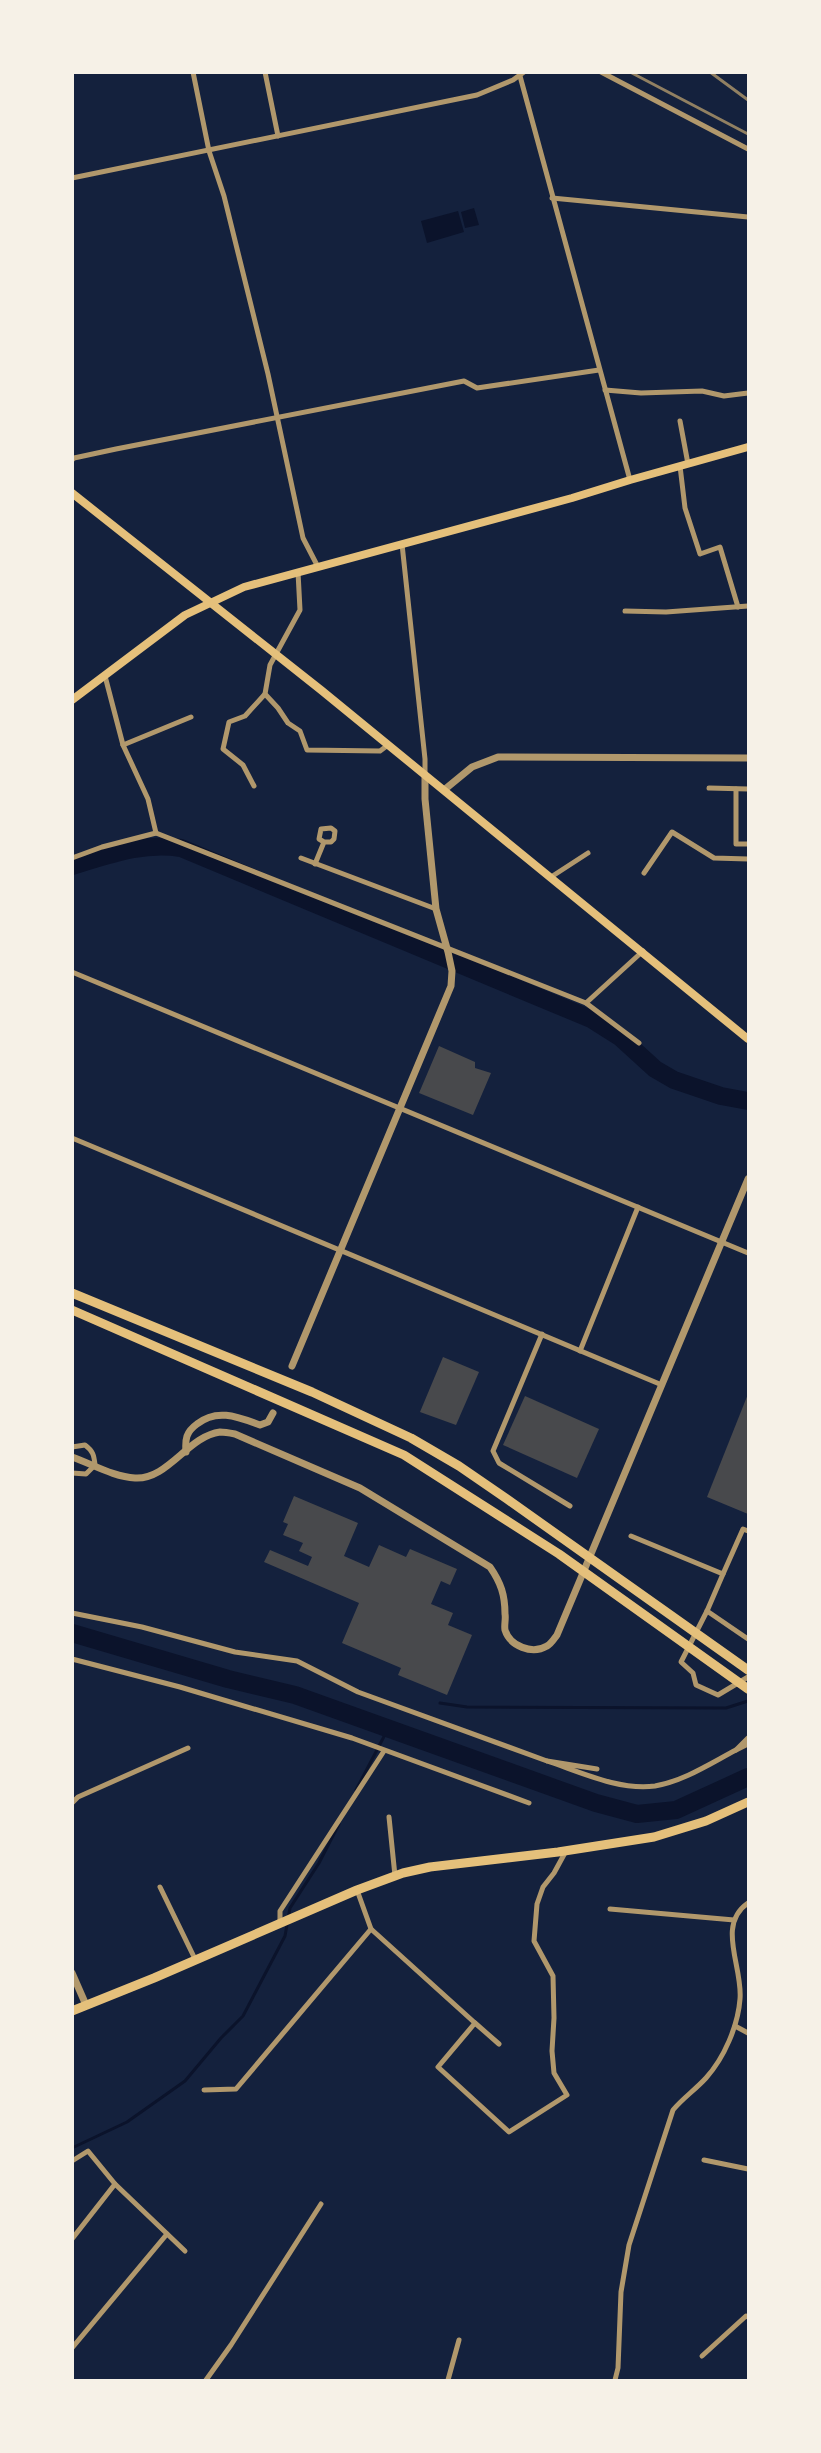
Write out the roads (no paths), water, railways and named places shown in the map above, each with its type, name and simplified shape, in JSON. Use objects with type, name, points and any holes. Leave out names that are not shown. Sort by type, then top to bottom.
[{"type":"main road","points":[[72,700],[185,615],[244,588],[572,498],[748,447]]},
{"type":"main road","points":[[72,493],[277,655],[643,951],[748,1039]]},
{"type":"main road","points":[[72,1293],[312,1392],[411,1438],[459,1466],[748,1670]]},
{"type":"main road","points":[[72,1310],[404,1455],[496,1512],[584,1572],[748,1690]]},
{"type":"main road","points":[[72,2010],[357,1890],[395,1876],[430,1867],[566,1851],[654,1837],[677,1831],[748,1802]]},
{"type":"street","points":[[193,72],[209,151],[224,196],[268,374],[302,538],[318,567]]},
{"type":"street","points":[[266,72],[278,136]]},
{"type":"street","points":[[600,72],[748,149]]},
{"type":"street","points":[[72,178],[477,95],[522,74],[552,198],[630,480]]},
{"type":"street","points":[[552,198],[748,217]]},
{"type":"street","points":[[72,451],[73,459],[464,381],[477,388],[599,370]]},
{"type":"street","points":[[605,390],[641,393],[702,391],[724,396],[748,392]]},
{"type":"street","points":[[680,422],[685,508],[700,554],[720,547],[738,607]]},
{"type":"street","points":[[292,1366],[446,1003],[451,986],[452,971],[448,950],[436,909],[425,799],[425,759],[402,544]]},
{"type":"street","points":[[254,786],[243,765],[223,749],[229,722],[245,716],[265,694],[270,665],[300,610],[298,572]]},
{"type":"street","points":[[625,612],[666,612],[748,606]]},
{"type":"street","points":[[105,676],[123,745],[148,799],[156,833]]},
{"type":"street","points":[[265,694],[288,723],[300,731],[307,750],[380,751],[388,745]]},
{"type":"street","points":[[123,745],[191,717]]},
{"type":"street","points":[[444,790],[472,767],[498,757],[748,758]]},
{"type":"street","points":[[709,788],[748,789]]},
{"type":"street","points":[[736,789],[736,844],[748,844]]},
{"type":"street","points":[[644,873],[672,832],[714,858],[748,859]]},
{"type":"street","points":[[72,858],[102,847],[156,833],[586,1003],[639,1043]]},
{"type":"street","points":[[315,864],[324,842]]},
{"type":"street","points":[[551,877],[588,852]]},
{"type":"street","points":[[301,858],[436,909]]},
{"type":"street","points":[[586,1003],[643,951]]},
{"type":"street","points":[[72,972],[748,1253]]},
{"type":"street","points":[[72,1138],[662,1385]]},
{"type":"street","points":[[72,1457],[121,1476],[137,1478],[149,1476],[205,1438],[219,1432],[235,1434],[360,1488],[490,1567],[500,1582],[505,1598],[505,1630],[512,1641],[524,1649],[537,1650],[547,1646],[558,1635],[748,1179]]},
{"type":"street","points":[[580,1351],[638,1207]]},
{"type":"street","points":[[542,1334],[493,1451],[499,1463],[570,1506]]},
{"type":"street","points":[[186,1452],[185,1440],[189,1430],[205,1418],[218,1415],[232,1415],[260,1425],[268,1422],[273,1412]]},
{"type":"street","points":[[72,1447],[85,1445],[91,1449],[95,1465]]},
{"type":"street","points":[[72,1473],[86,1474],[95,1465]]},
{"type":"street","points":[[748,1531],[743,1529],[707,1611],[681,1662],[693,1673],[696,1685],[718,1695],[748,1677]]},
{"type":"street","points":[[631,1536],[723,1574]]},
{"type":"street","points":[[707,1611],[748,1640]]},
{"type":"street","points":[[72,1613],[142,1626],[235,1652],[297,1661],[358,1692],[547,1761],[621,1785],[654,1786],[677,1780],[748,1744]]},
{"type":"street","points":[[72,1659],[180,1686],[352,1738],[529,1803]]},
{"type":"street","points":[[736,1750],[748,1738]]},
{"type":"street","points":[[72,1803],[78,1797],[188,1748]]},
{"type":"street","points":[[280,1922],[280,1911],[384,1751]]},
{"type":"street","points":[[547,1761],[597,1769]]},
{"type":"street","points":[[389,1817],[395,1876]]},
{"type":"street","points":[[475,2023],[438,2067],[509,2132],[567,2095],[554,2073],[552,2051],[554,2018],[553,1976],[534,1941],[537,1904],[543,1887],[554,1874],[566,1851]]},
{"type":"street","points":[[160,1887],[195,1959]]},
{"type":"street","points":[[357,1890],[371,1928],[499,2044]]},
{"type":"street","points":[[615,2380],[618,2368],[621,2292],[629,2245],[662,2137],[673,2110],[683,2098],[706,2078],[718,2061],[734,2026],[742,1984],[731,1936],[734,1920],[739,1909],[748,1903]]},
{"type":"street","points":[[610,1908],[734,1920]]},
{"type":"street","points":[[204,2090],[236,2089],[371,1928]]},
{"type":"street","points":[[72,1973],[86,2004]]},
{"type":"street","points":[[734,2026],[748,2033]]},
{"type":"street","points":[[72,2161],[88,2151],[116,2184],[185,2251]]},
{"type":"street","points":[[704,2160],[748,2169]]},
{"type":"street","points":[[72,2239],[116,2184]]},
{"type":"street","points":[[206,2380],[231,2345],[321,2204]]},
{"type":"street","points":[[72,2348],[167,2234]]},
{"type":"street","points":[[702,2356],[734,2326],[746,2316],[748,2317]]},
{"type":"street","points":[[448,2380],[459,2340]]},
{"type":"water","points":[[474,208],[479,225],[465,228],[461,212]]},
{"type":"water","points":[[458,211],[464,232],[427,243],[421,221]]},
{"type":"waterway","points":[[72,866],[139,848],[181,848],[591,1019],[621,1038],[655,1069],[674,1080],[721,1096],[748,1101]]},
{"type":"waterway","points":[[72,1633],[228,1679],[295,1695],[596,1803],[637,1814],[676,1810],[748,1777]]},
{"type":"waterway","points":[[440,1703],[467,1707],[726,1708],[748,1701]]},
{"type":"waterway","points":[[356,1790],[389,1727]]},
{"type":"waterway","points":[[72,2148],[127,2122],[185,2081],[221,2038],[243,2016],[285,1936],[290,1908],[319,1863],[339,1824]]},
{"type":"railway","points":[[630,72],[748,134]]},
{"type":"railway","points":[[710,72],[748,100]]}]
